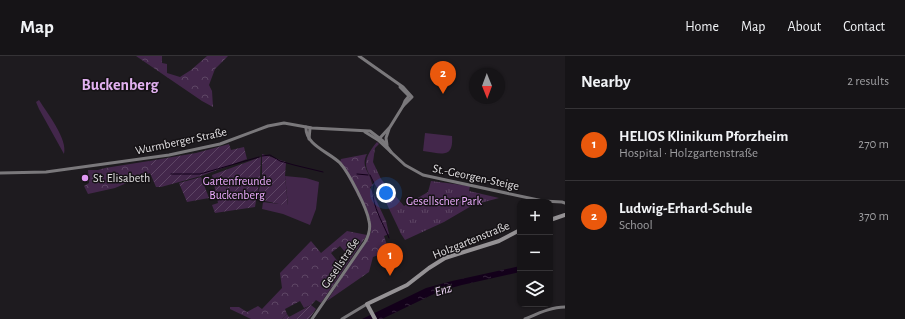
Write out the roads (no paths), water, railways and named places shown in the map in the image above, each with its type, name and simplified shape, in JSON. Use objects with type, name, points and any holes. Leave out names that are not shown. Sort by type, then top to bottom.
[{"type":"main road","points":[[359,56],[406,90],[412,97],[403,106]]},
{"type":"main road","points":[[388,147],[386,140],[390,127],[409,96],[398,85]]},
{"type":"main road","name":"Wurmberger Straße","points":[[0,174],[46,172],[141,160],[220,144],[268,126],[279,124],[363,130],[379,139]]},
{"type":"main road","name":"Gesellstraße","points":[[308,127],[307,135],[309,139],[331,155],[343,167],[366,210],[370,228],[365,242],[312,319]]},
{"type":"main road","points":[[379,139],[390,127]]},
{"type":"main road","points":[[379,139],[388,132]]},
{"type":"main road","name":"St.-Georgen-Steige","points":[[379,139],[388,147],[390,152]]},
{"type":"main road","name":"St.-Georgen-Steige","points":[[379,139],[390,152],[405,165],[424,176],[543,201],[565,203]]},
{"type":"main road","points":[[553,219],[565,215]]},
{"type":"main road","name":"Holzgartenstraße","points":[[369,306],[406,285],[445,258],[499,241],[517,232]]},
{"type":"main road","points":[[525,319],[565,304]]},
{"type":"main road","points":[[342,319],[369,306],[375,319]]},
{"type":"main road","points":[[560,307],[565,307]]},
{"type":"water","name":"Enz","points":[[517,267],[517,273],[440,291],[382,319],[362,319],[426,288]]},
{"type":"waterway","points":[[262,156],[270,155],[280,161],[323,172]]},
{"type":"waterway","points":[[171,174],[200,174],[259,157]]},
{"type":"waterway","points":[[357,174],[368,175]]},
{"type":"waterway","points":[[370,175],[374,183]]},
{"type":"waterway","points":[[374,185],[373,198],[377,212],[389,238]]},
{"type":"place","name":"Ludwig-Erhard-Schule","points":[[443,94]]},
{"type":"place","name":"St. Elisabeth","points":[[85,178]]},
{"type":"place","name":"HELIOS Klinikum Pforzheim","points":[[390,276]]},
{"type":"district","name":"Buckenberg","points":[[120,84]]},
{"type":"park label","name":"Gartenfreunde Buckenberg","points":[[237,188]]},
{"type":"park label","name":"Gesellscher Park","points":[[444,201]]}]
